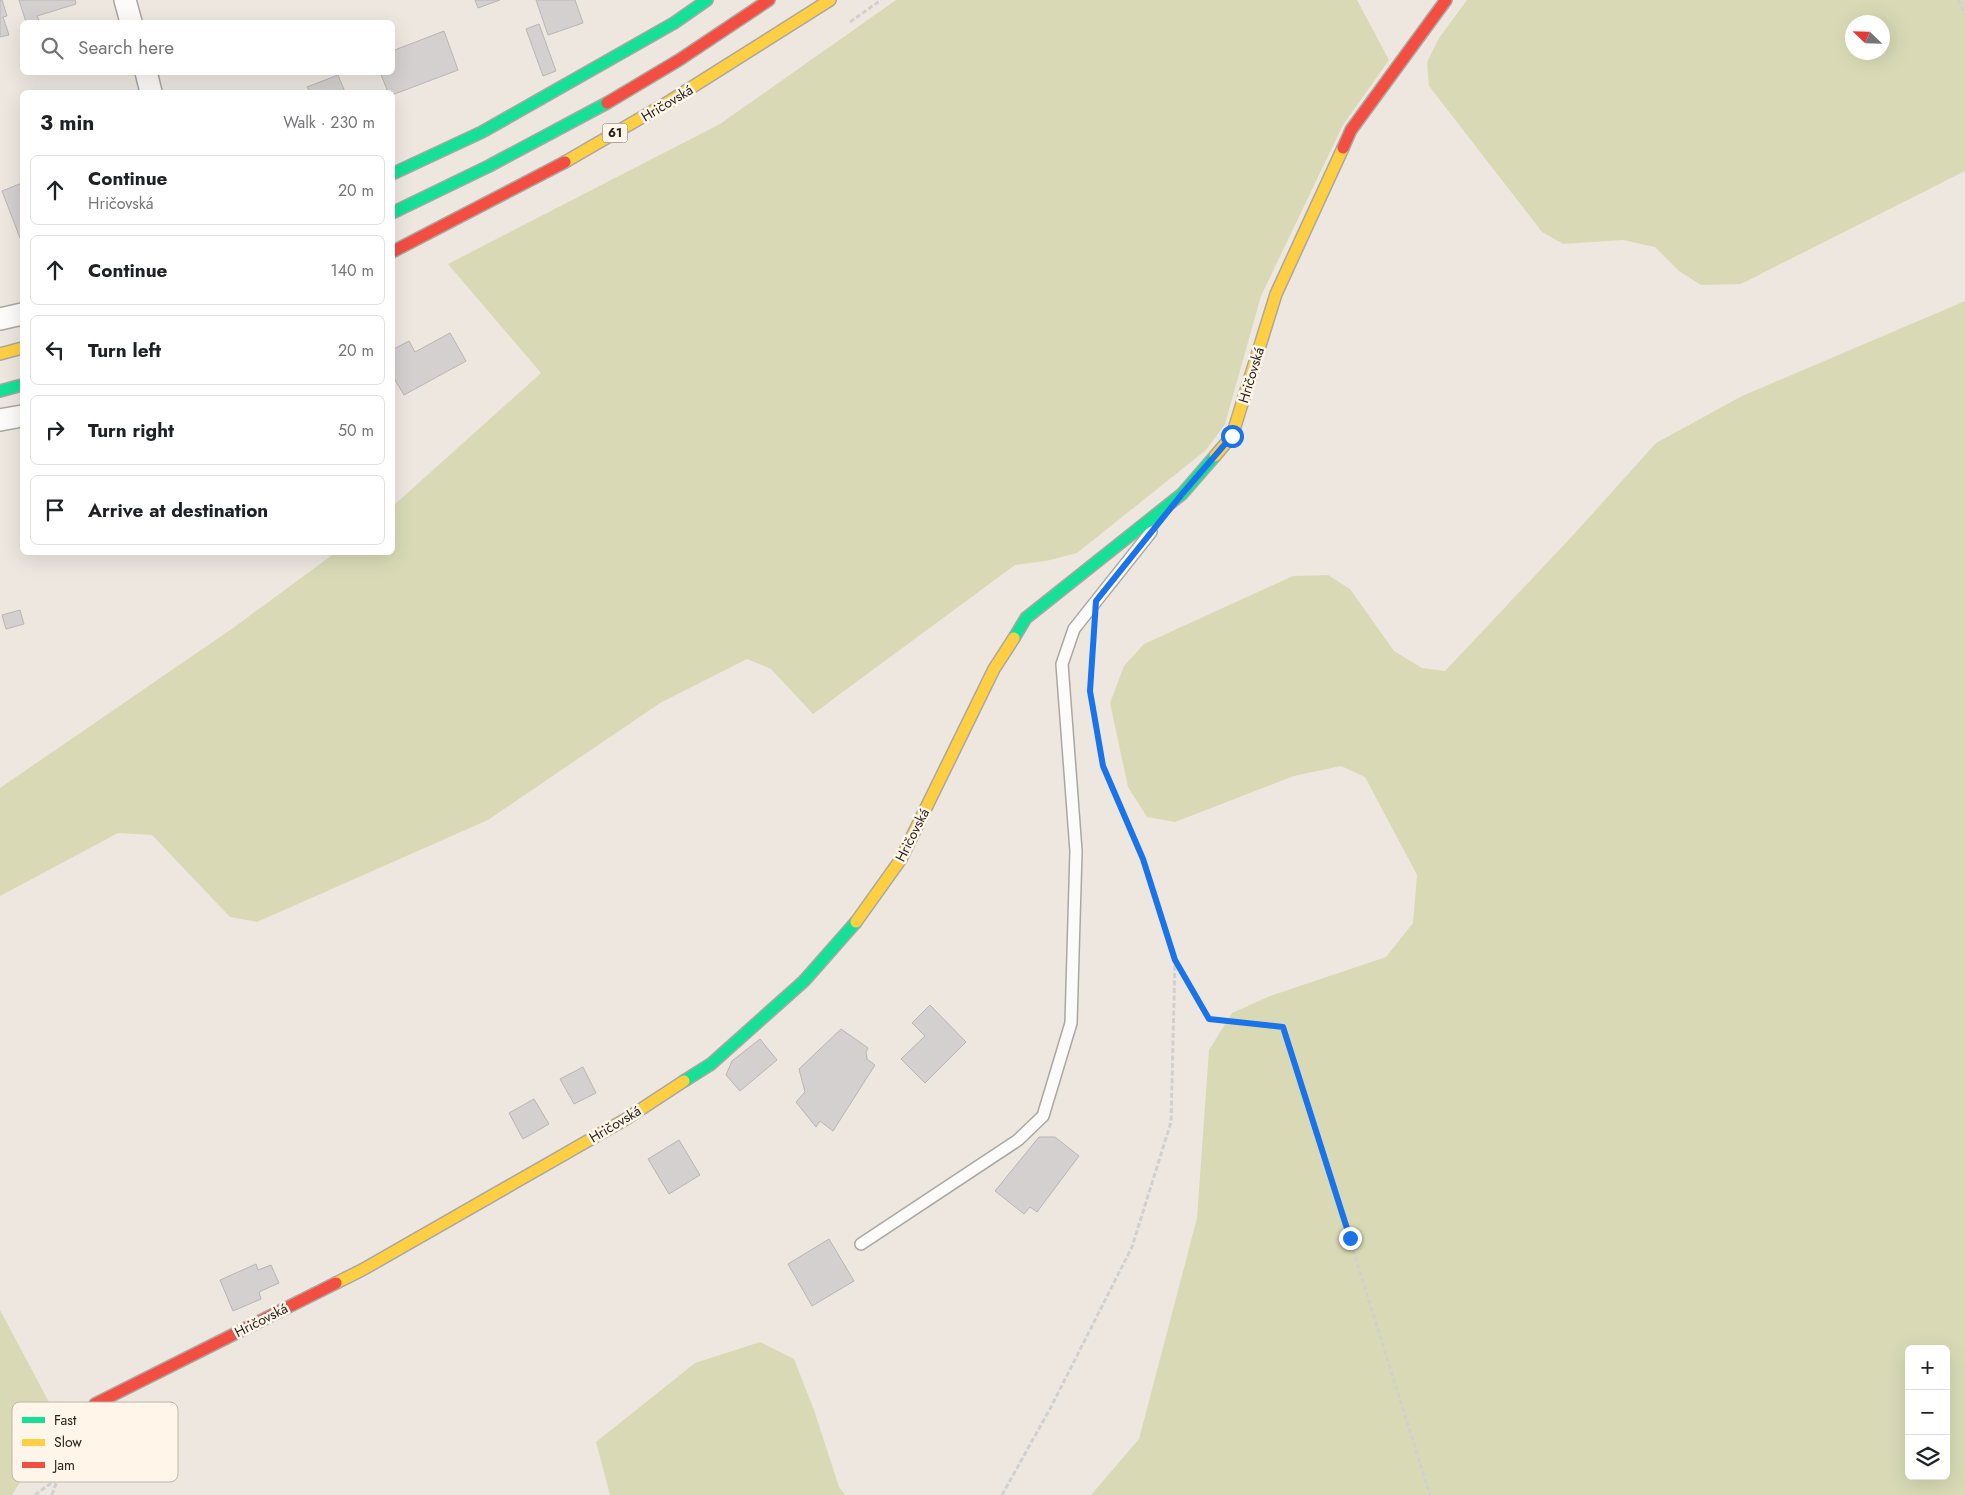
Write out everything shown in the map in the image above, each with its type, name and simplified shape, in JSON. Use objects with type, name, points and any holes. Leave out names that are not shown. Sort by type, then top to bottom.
[{"type":"street","points":[[125,0],[130,20]]},
{"type":"street","points":[[395,173],[490,128],[674,24],[707,0]]},
{"type":"street","name":"61","points":[[395,212],[439,192],[547,136],[650,77],[769,0]]},
{"type":"street","name":"Hričovská","points":[[395,251],[456,221],[563,164],[668,103],[830,0]]},
{"type":"street","name":"Hričovská","points":[[99,1402],[362,1270],[626,1119],[711,1064],[804,981],[862,914],[901,859],[994,670],[1026,618],[1182,494],[1232,436],[1276,294],[1351,130],[1446,0]]},
{"type":"street","points":[[147,75],[150,90]]},
{"type":"street","points":[[0,320],[20,315]]},
{"type":"street","points":[[0,354],[20,349]]},
{"type":"street","points":[[0,390],[20,385]]},
{"type":"street","points":[[0,420],[20,416]]},
{"type":"lane","points":[[862,1244],[1018,1140],[1043,1116],[1071,1023],[1076,851],[1062,664],[1074,629],[1182,494]]},
{"type":"path","points":[[1958,0],[1965,16]]},
{"type":"path","points":[[1096,601],[1090,691],[1103,766],[1143,859],[1175,960],[1209,1019],[1283,1027],[1430,1495]]},
{"type":"path","points":[[1002,1495],[1051,1407],[1132,1247],[1171,1122],[1175,960]]},
{"type":"path","points":[[34,1495],[52,1482]]},
{"type":"path","points":[[52,1495],[57,1482]]},
{"type":"green space","points":[[896,0],[1357,0],[1389,60],[1343,125],[1261,296],[1225,424],[1206,450],[1077,553],[1046,561],[1015,565],[813,714],[771,669],[747,659],[660,703],[488,820],[257,922],[230,917],[152,835],[118,833],[0,896],[0,788],[233,628],[332,555],[395,555],[395,504],[541,373],[448,264],[720,124]]},
{"type":"green space","points":[[1467,0],[1965,0],[1965,171],[1741,284],[1701,285],[1679,271],[1655,247],[1623,240],[1563,244],[1542,232],[1429,86],[1427,62],[1439,38]]},
{"type":"green space","points":[[1965,301],[1965,1495],[1091,1495],[1139,1439],[1197,1218],[1209,1050],[1232,1013],[1270,996],[1386,957],[1413,923],[1417,875],[1365,777],[1341,766],[1294,776],[1175,822],[1147,817],[1128,787],[1110,703],[1124,666],[1144,644],[1293,576],[1328,575],[1350,589],[1394,651],[1422,668],[1445,671],[1575,533],[1656,443],[1742,396]]},
{"type":"green space","points":[[0,1310],[49,1402],[12,1402],[12,1482],[20,1482],[12,1495],[0,1495]]},
{"type":"green space","points":[[760,1342],[794,1359],[814,1410],[839,1487],[845,1495],[610,1495],[596,1442],[695,1363]]},
{"type":"building","points":[[0,0],[2,0],[7,16],[3,17],[9,35],[0,37]]},
{"type":"building","points":[[19,0],[75,0],[76,4],[37,16],[39,20],[25,20]]},
{"type":"building","points":[[475,0],[500,0],[478,8]]},
{"type":"building","points":[[536,0],[575,0],[583,23],[548,35]]},
{"type":"building","points":[[539,24],[556,71],[543,76],[526,29]]},
{"type":"building","points":[[444,31],[458,70],[395,94],[395,90],[387,90],[381,75],[395,75],[395,50]]},
{"type":"building","points":[[338,75],[344,90],[309,90],[307,87]]},
{"type":"building","points":[[20,184],[20,238],[2,191]]},
{"type":"building","points":[[450,333],[466,361],[404,395],[395,380],[395,348],[409,341],[415,352]]},
{"type":"building","points":[[20,610],[24,624],[6,629],[2,615]]},
{"type":"building","points":[[930,1005],[966,1042],[925,1083],[901,1059],[925,1036],[912,1023]]},
{"type":"building","points":[[841,1029],[868,1048],[866,1052],[867,1059],[875,1065],[833,1131],[820,1121],[816,1127],[796,1102],[805,1092],[799,1069]]},
{"type":"building","points":[[760,1039],[777,1060],[740,1091],[726,1075],[732,1061]]},
{"type":"building","points":[[583,1067],[596,1093],[574,1104],[560,1079]]},
{"type":"building","points":[[534,1099],[549,1124],[523,1139],[509,1113]]},
{"type":"building","points":[[1039,1137],[1055,1137],[1079,1156],[1037,1212],[1030,1207],[1024,1214],[995,1191]]},
{"type":"building","points":[[679,1140],[700,1175],[669,1194],[648,1159]]},
{"type":"building","points":[[829,1239],[854,1281],[812,1306],[788,1264]]},
{"type":"building","points":[[256,1264],[258,1270],[271,1265],[279,1283],[259,1292],[261,1299],[233,1311],[220,1280]]},
{"type":"traffic: fast","points":[[395,173],[482,132],[674,23],[707,0]]},
{"type":"traffic: fast","points":[[395,212],[489,166],[607,103]]},
{"type":"traffic: fast","points":[[0,391],[20,386]]},
{"type":"traffic: fast","points":[[1014,638],[1026,618],[1182,494],[1215,456]]},
{"type":"traffic: fast","points":[[684,1081],[711,1064],[804,981],[856,922]]},
{"type":"traffic: slow","points":[[565,162],[670,101],[830,0]]},
{"type":"traffic: slow","points":[[1215,456],[1232,436],[1276,294],[1343,148]]},
{"type":"traffic: slow","points":[[0,354],[20,349]]},
{"type":"traffic: slow","points":[[856,922],[901,859],[994,669],[1014,638]]},
{"type":"traffic: slow","points":[[336,1283],[626,1119],[684,1081]]},
{"type":"traffic: jam","points":[[607,103],[679,60],[769,0]]},
{"type":"traffic: jam","points":[[1343,148],[1351,130],[1446,0]]},
{"type":"traffic: jam","points":[[395,250],[565,162]]},
{"type":"traffic: jam","points":[[99,1402],[336,1283]]},
{"type":"route","points":[[1232,436],[1182,494],[1096,601],[1090,691],[1103,766],[1143,859],[1175,960],[1209,1019],[1283,1027],[1350,1238]]}]
